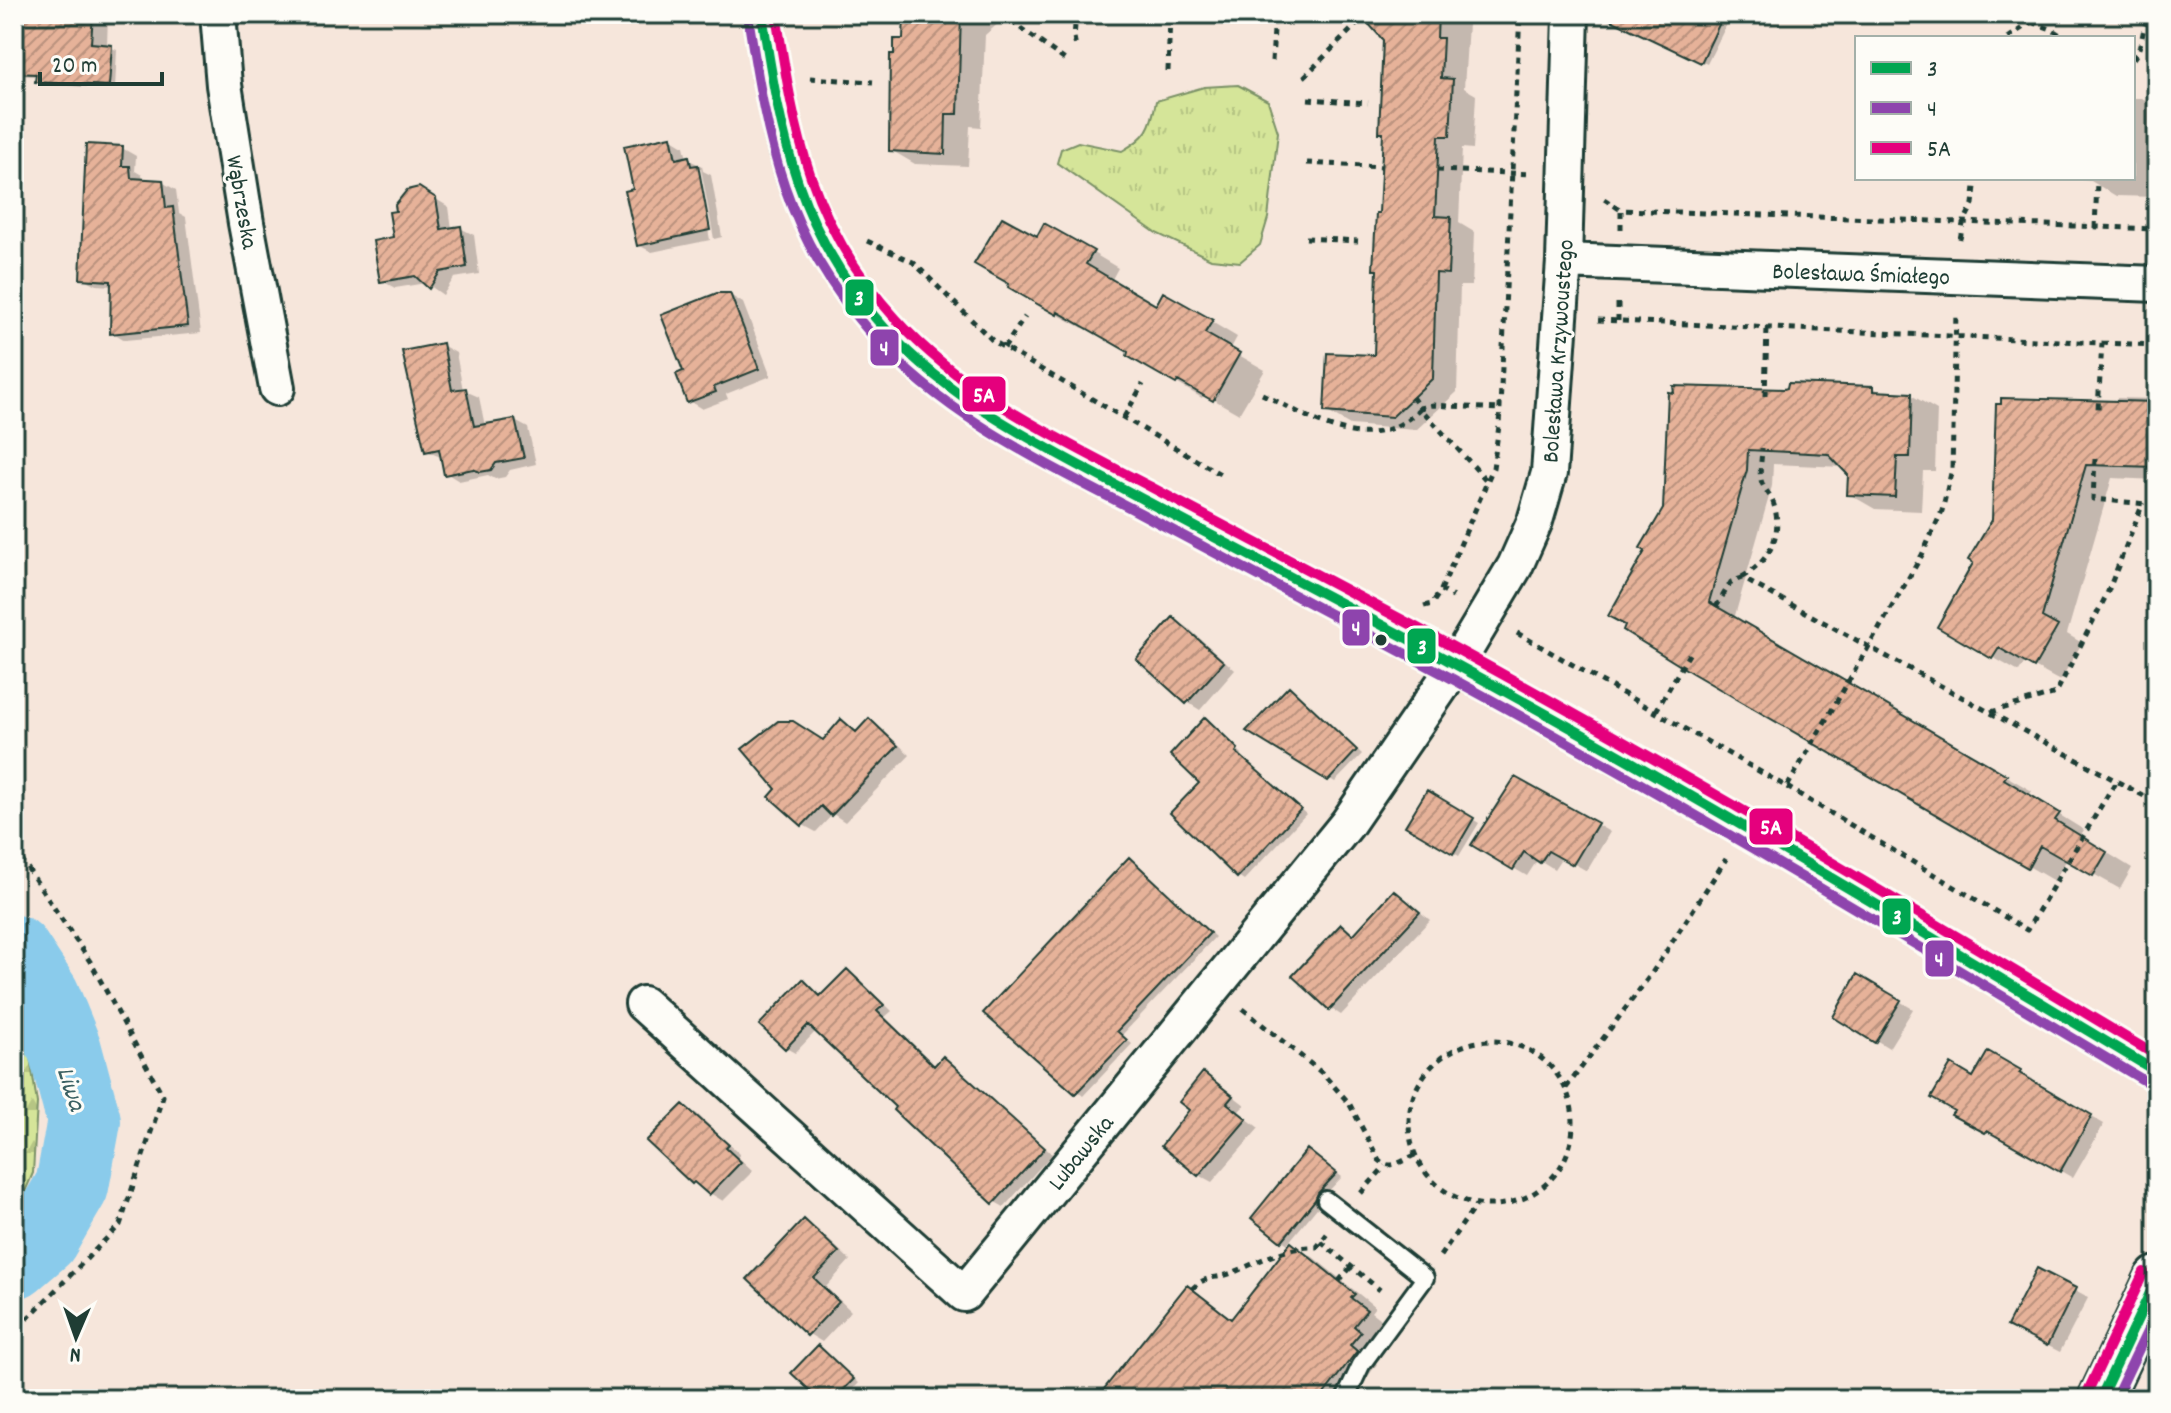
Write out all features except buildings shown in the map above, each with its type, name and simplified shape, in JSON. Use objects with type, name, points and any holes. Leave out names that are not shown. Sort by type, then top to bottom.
[{"type":"street","name":"Wąbrzeska","points":[[218,14],[224,85],[277,388]]},
{"type":"street","points":[[762,14],[777,104],[796,180],[838,267],[891,338],[958,395],[990,416],[1456,665],[1746,827],[2157,1072]]},
{"type":"street","name":"Bolesława Krzywoustego","points":[[1456,665],[1515,566],[1535,521],[1549,473],[1564,261],[1571,14]]},
{"type":"street","name":"Bolesława Śmiałego","points":[[1564,261],[2157,284]]},
{"type":"street","name":"Lubawska","points":[[643,1004],[964,1294],[1347,824],[1456,665]]},
{"type":"street","points":[[2100,1399],[2157,1278]]},
{"type":"lane","points":[[1326,1200],[1425,1278],[1361,1365],[1345,1399]]},
{"type":"path","points":[[1001,14],[1065,60]]},
{"type":"path","points":[[1076,14],[1076,48]]},
{"type":"path","points":[[1168,71],[1170,14]]},
{"type":"path","points":[[1272,61],[1275,14]]},
{"type":"path","points":[[1413,608],[1432,604],[1441,590],[1493,468],[1500,409],[1520,14]]},
{"type":"path","points":[[2011,36],[2042,14]]},
{"type":"path","points":[[2135,56],[2141,47],[2144,25],[2150,14]]},
{"type":"path","points":[[1304,77],[1363,18]]},
{"type":"path","points":[[2031,21],[2062,36]]},
{"type":"path","points":[[800,79],[873,82]]},
{"type":"path","points":[[1308,99],[1368,103]]},
{"type":"path","points":[[1307,163],[1382,167]]},
{"type":"path","points":[[1437,170],[1566,176]]},
{"type":"path","points":[[1787,787],[1922,555],[1942,511],[1952,469],[1960,236],[1973,204],[1976,180]]},
{"type":"path","points":[[2095,228],[2097,182]]},
{"type":"path","points":[[1618,321],[1621,210],[2157,229]]},
{"type":"path","points":[[857,236],[913,262],[993,341],[1220,474]]},
{"type":"path","points":[[1306,238],[1358,241]]},
{"type":"path","points":[[1004,348],[1025,317]]},
{"type":"path","points":[[1560,319],[2157,345]]},
{"type":"path","points":[[1765,396],[1767,327]]},
{"type":"path","points":[[2098,409],[2102,343]]},
{"type":"path","points":[[1124,417],[1143,384]]},
{"type":"path","points":[[1262,394],[1327,427],[1357,433],[1386,431],[1410,418],[1420,408],[1433,405],[1500,409]]},
{"type":"path","points":[[1412,397],[1488,482]]},
{"type":"path","points":[[1716,607],[1731,582],[1755,570],[1774,543],[1777,524],[1773,501],[1761,480],[1762,448]]},
{"type":"path","points":[[2095,459],[2093,499],[2157,505]]},
{"type":"path","points":[[1990,713],[2056,693],[2107,594],[2143,503]]},
{"type":"path","points":[[1742,578],[2157,803]]},
{"type":"path","points":[[1441,590],[1787,787],[2027,930],[2116,781]]},
{"type":"path","points":[[1656,711],[1692,649]]},
{"type":"path","points":[[14,848],[91,963],[163,1096],[120,1225],[14,1332]]},
{"type":"path","points":[[1566,1088],[1652,973],[1731,851]]},
{"type":"path","points":[[1215,986],[1322,1073],[1349,1103],[1385,1166],[1415,1155]]},
{"type":"path","points":[[1490,1041],[1521,1046],[1547,1062],[1566,1088],[1574,1119],[1573,1136],[1565,1160],[1552,1180],[1525,1199],[1493,1206],[1476,1205],[1446,1193],[1423,1170],[1415,1155],[1409,1123],[1415,1091],[1434,1064],[1460,1047],[1490,1041]]},
{"type":"path","points":[[1192,1289],[1203,1278],[1228,1274],[1300,1246],[1317,1247],[1385,1166]]},
{"type":"path","points":[[1425,1278],[1476,1205]]},
{"type":"path","points":[[1321,1242],[1403,1308]]},
{"type":"green space","points":[[1238,85],[1268,101],[1278,132],[1268,218],[1260,245],[1240,262],[1211,259],[1156,233],[1057,163],[1061,149],[1078,142],[1122,151],[1130,146],[1146,131],[1156,101],[1204,87]]},
{"type":"green space","points":[[14,1014],[26,1030],[37,1103],[33,1173],[14,1217]]},
{"type":"waterway","name":"Liwa","points":[[14,952],[43,996],[65,1050],[84,1121],[72,1186],[42,1238],[14,1262]]},
{"type":"transit line","name":"3","points":[[762,14],[786,143],[813,221],[857,295],[887,331],[945,383],[1043,446],[1453,663],[1631,762],[2157,1072]]},
{"type":"transit line","name":"5A","points":[[776,14],[800,139],[825,213],[867,284],[896,319],[952,371],[983,394],[1049,433],[1550,700],[1898,901],[2157,1056]]},
{"type":"transit line","name":"4","points":[[748,16],[773,147],[800,224],[819,262],[843,299],[901,365],[932,391],[964,415],[1033,457],[1449,677],[1626,776],[2150,1084]]},
{"type":"transit line","name":"5A","points":[[2087,1393],[2144,1272]]},
{"type":"transit line","name":"3","points":[[2100,1399],[2157,1278]]},
{"type":"transit line","name":"4","points":[[2115,1399],[2157,1311]]}]
